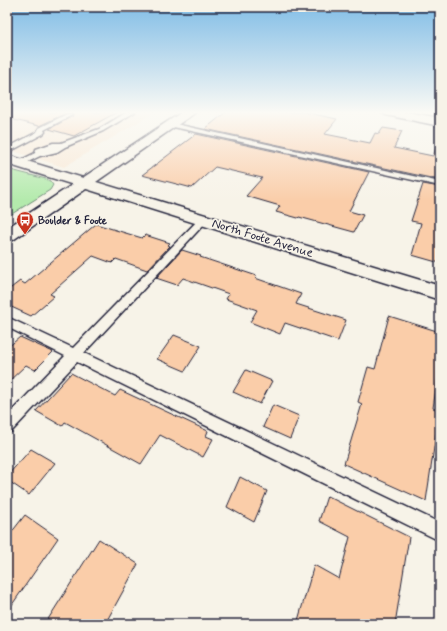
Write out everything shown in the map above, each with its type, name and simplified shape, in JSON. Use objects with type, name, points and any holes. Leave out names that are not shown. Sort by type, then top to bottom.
[{"type":"street","points":[[7,236],[147,141]]},
{"type":"street","name":"North Foote Avenue","points":[[13,161],[440,293]]},
{"type":"lane","points":[[7,151],[25,141]]},
{"type":"lane","points":[[13,161],[46,153],[72,141]]},
{"type":"lane","points":[[246,141],[440,184]]},
{"type":"lane","points":[[7,426],[204,219]]},
{"type":"lane","points":[[7,322],[440,532]]},
{"type":"shaded area","points":[[7,141],[106,141],[64,167],[7,149]]},
{"type":"green space","points":[[7,169],[46,179],[53,185],[50,190],[7,217]]},
{"type":"building","points":[[186,141],[230,141],[369,172],[349,211],[363,215],[354,232],[276,212],[280,206],[246,196],[262,178],[215,167],[192,188],[142,175]]},
{"type":"building","points":[[262,141],[362,141],[370,143],[371,141],[397,141],[394,148],[433,156],[437,145],[440,145],[440,180]]},
{"type":"building","points":[[423,184],[440,187],[440,263],[412,255],[421,223],[411,221]]},
{"type":"building","points":[[96,224],[142,238],[145,235],[170,243],[168,245],[170,246],[147,270],[116,259],[112,263],[93,256],[50,294],[54,296],[31,316],[7,305],[7,291],[20,281],[25,284]]},
{"type":"building","points":[[182,250],[257,276],[255,278],[301,294],[296,304],[346,320],[338,341],[285,323],[280,334],[250,322],[257,310],[226,299],[229,294],[183,278],[177,285],[156,278]]},
{"type":"building","points":[[389,316],[440,332],[440,362],[433,408],[440,411],[440,435],[436,434],[426,501],[344,464],[362,404],[358,402],[368,367],[375,369]]},
{"type":"building","points":[[174,335],[201,346],[185,371],[157,359]]},
{"type":"building","points":[[20,337],[53,352],[35,370],[26,365],[7,383],[7,348]]},
{"type":"building","points":[[246,370],[272,381],[260,404],[233,392]]},
{"type":"building","points":[[71,373],[115,396],[120,390],[208,431],[206,436],[213,439],[203,457],[160,435],[141,464],[65,422],[62,426],[36,411]]},
{"type":"building","points":[[273,405],[299,416],[290,439],[263,427]]},
{"type":"building","points":[[31,449],[55,463],[29,495],[7,480],[7,476]]},
{"type":"building","points":[[240,477],[267,491],[254,522],[227,507]]},
{"type":"building","points":[[327,496],[409,537],[395,624],[297,624],[314,565],[339,579],[350,537],[319,521]]},
{"type":"building","points":[[25,515],[58,538],[7,612],[7,538]]},
{"type":"building","points":[[99,539],[138,564],[105,624],[45,624]]},
{"type":"place","name":"Boulder & Foote","points":[[25,235]]}]
